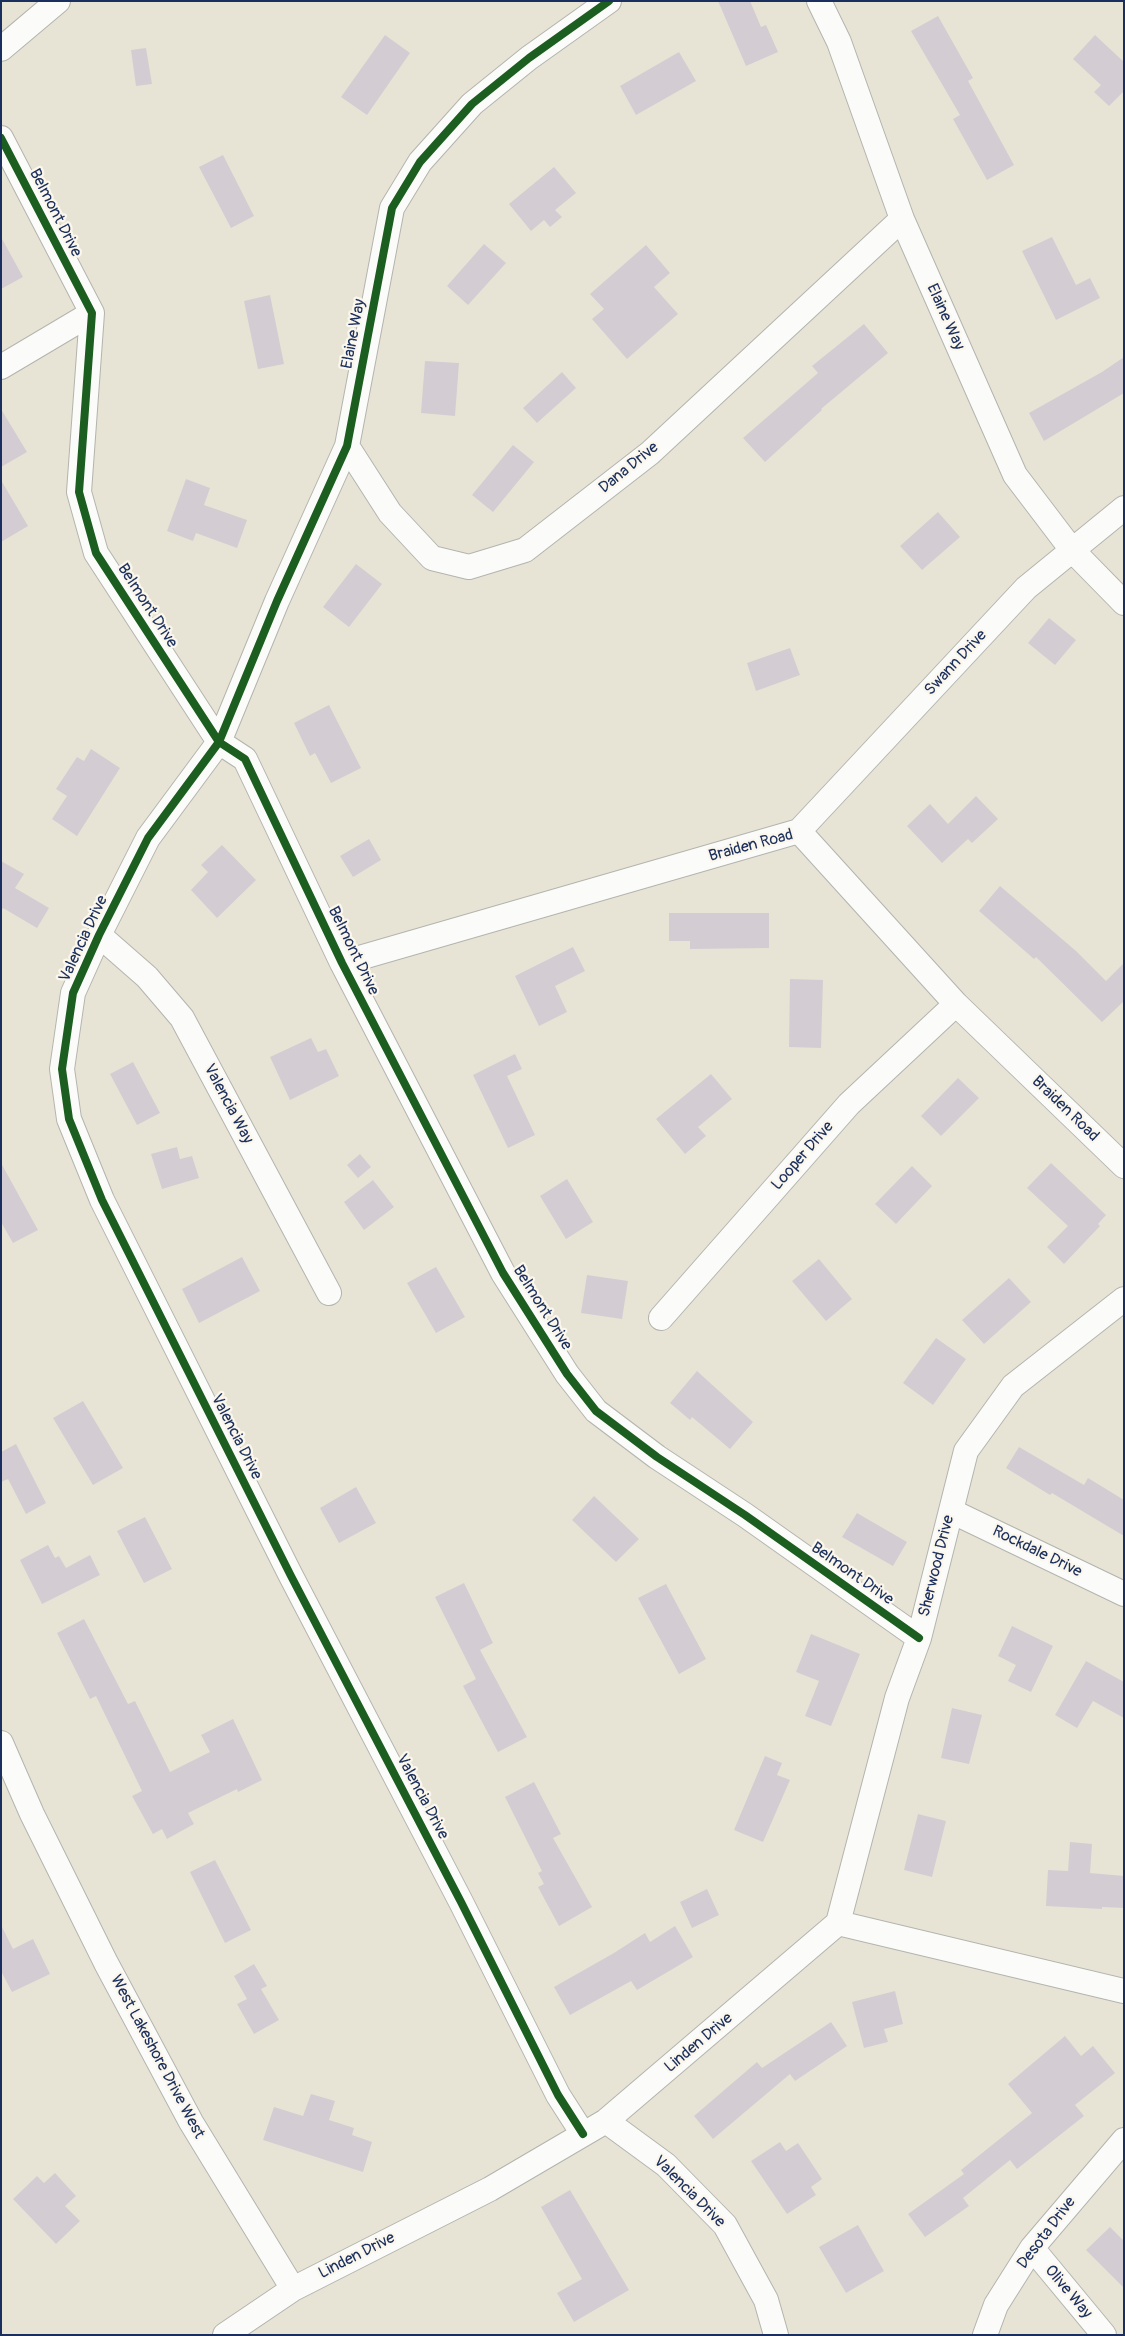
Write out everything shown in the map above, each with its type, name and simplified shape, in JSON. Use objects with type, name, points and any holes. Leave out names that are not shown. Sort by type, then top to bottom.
[{"type":"street","points":[[1,49],[58,1]]},
{"type":"street","name":"Elaine Way","points":[[219,742],[277,601],[347,446],[392,208],[420,162],[472,104],[529,58],[609,1]]},
{"type":"street","name":"Elaine Way","points":[[819,1],[839,42],[902,219],[1015,475],[1072,550],[1124,603]]},
{"type":"street","name":"Belmont Drive","points":[[1,138],[92,313],[79,492],[96,553],[219,742],[245,759],[342,962],[503,1273],[567,1374],[596,1411],[657,1457],[745,1515],[919,1638]]},
{"type":"street","name":"Dana Drive","points":[[347,446],[390,513],[432,558],[469,567],[525,550],[650,452],[902,219]]},
{"type":"street","points":[[1,367],[92,313]]},
{"type":"street","name":"Swann Drive","points":[[799,831],[1026,588],[1124,508]]},
{"type":"street","name":"Valencia Drive","points":[[219,742],[148,838],[73,993],[62,1069],[69,1119],[102,1200],[291,1576],[462,1902],[558,2095],[583,2134]]},
{"type":"street","name":"Braiden Road","points":[[342,962],[799,831],[956,1004],[1124,1166]]},
{"type":"street","name":"Valencia Way","points":[[100,935],[147,978],[182,1018],[329,1292]]},
{"type":"street","name":"Looper Drive","points":[[661,1318],[849,1104],[956,1004]]},
{"type":"street","name":"Sherwood Drive","points":[[838,1923],[897,1698],[919,1638],[966,1451],[1013,1386],[1124,1299]]},
{"type":"street","name":"Rockdale Drive","points":[[951,1511],[1124,1594]]},
{"type":"street","name":"West Lakeshore Drive West","points":[[1,1743],[32,1814],[106,1963],[190,2122],[293,2289]]},
{"type":"street","points":[[838,1923],[1124,1991]]},
{"type":"street","name":"Linden Drive","points":[[293,2289],[490,2189],[606,2121],[838,1923]]},
{"type":"street","name":"Valencia Drive","points":[[606,2121],[666,2165],[725,2225],[766,2300],[776,2335]]},
{"type":"street","name":"Desota Drive","points":[[985,2335],[996,2305],[1032,2248],[1124,2140]]},
{"type":"street","name":"Olive Way","points":[[1032,2248],[1104,2335]]},
{"type":"street","points":[[225,2335],[293,2289]]},
{"type":"building","points":[[718,1],[750,1],[761,27],[766,25],[778,52],[746,66]]},
{"type":"building","points":[[938,16],[973,78],[968,81],[1014,165],[987,180],[953,119],[960,115],[911,31]]},
{"type":"building","points":[[385,35],[410,53],[367,115],[341,97]]},
{"type":"building","points":[[1095,35],[1124,62],[1124,91],[1109,106],[1094,92],[1101,85],[1073,59]]},
{"type":"building","points":[[146,48],[152,84],[136,86],[131,50]]},
{"type":"building","points":[[679,52],[696,81],[636,115],[620,86]]},
{"type":"building","points":[[223,155],[254,216],[231,228],[199,167]]},
{"type":"building","points":[[554,167],[576,193],[555,210],[562,217],[550,227],[544,220],[531,231],[509,204]]},
{"type":"building","points":[[1,237],[23,277],[1,289]]},
{"type":"building","points":[[1052,237],[1076,285],[1090,278],[1100,298],[1056,320],[1022,251]]},
{"type":"building","points":[[484,244],[506,263],[468,305],[447,286]]},
{"type":"building","points":[[646,245],[670,273],[654,287],[678,314],[627,359],[592,319],[604,309],[590,294]]},
{"type":"building","points":[[270,295],[284,364],[258,369],[244,301]]},
{"type":"building","points":[[864,324],[888,353],[821,409],[765,462],[743,438],[818,373],[812,366]]},
{"type":"building","points":[[1124,357],[1124,393],[1044,441],[1029,413],[1102,372]]},
{"type":"building","points":[[425,361],[459,363],[455,416],[421,413]]},
{"type":"building","points":[[562,372],[576,388],[537,423],[523,408]]},
{"type":"building","points":[[1,409],[27,452],[1,467]]},
{"type":"building","points":[[513,445],[534,462],[493,512],[472,495]]},
{"type":"building","points":[[186,479],[210,488],[204,505],[247,520],[237,548],[196,533],[193,541],[167,531]]},
{"type":"building","points":[[1,480],[28,526],[1,542]]},
{"type":"building","points":[[938,512],[960,537],[922,570],[900,546]]},
{"type":"building","points":[[356,564],[382,584],[349,627],[323,607]]},
{"type":"building","points":[[1049,618],[1076,640],[1055,665],[1028,643]]},
{"type":"building","points":[[790,648],[800,675],[756,691],[747,663]]},
{"type":"building","points":[[329,705],[361,768],[331,783],[315,753],[310,756],[294,723]]},
{"type":"building","points":[[91,749],[120,768],[77,836],[52,819],[67,796],[56,789],[77,757],[84,761]]},
{"type":"building","points":[[976,796],[998,819],[972,843],[968,839],[942,863],[907,826],[930,804],[948,824]]},
{"type":"building","points":[[369,839],[381,860],[353,877],[340,856]]},
{"type":"building","points":[[222,845],[256,880],[217,918],[191,890],[208,872],[201,865]]},
{"type":"building","points":[[1,861],[24,874],[15,888],[49,908],[37,928],[3,908],[1,911]]},
{"type":"building","points":[[1000,886],[1076,951],[1106,981],[1124,963],[1124,1001],[1102,1022],[1036,957],[1034,959],[979,911]]},
{"type":"building","points":[[669,913],[769,913],[769,948],[690,949],[690,941],[669,941]]},
{"type":"building","points":[[573,947],[585,971],[555,986],[567,1012],[539,1026],[515,976]]},
{"type":"building","points":[[790,979],[823,980],[821,1048],[789,1047]]},
{"type":"building","points":[[311,1038],[318,1052],[326,1049],[339,1076],[290,1100],[270,1057]]},
{"type":"building","points":[[515,1054],[522,1069],[507,1076],[535,1135],[508,1148],[473,1075]]},
{"type":"building","points":[[133,1062],[160,1113],[137,1125],[110,1074]]},
{"type":"building","points":[[711,1074],[732,1099],[698,1127],[706,1136],[685,1154],[656,1119]]},
{"type":"building","points":[[958,1078],[979,1098],[941,1136],[921,1116]]},
{"type":"building","points":[[177,1147],[180,1159],[192,1156],[199,1178],[162,1189],[151,1154]]},
{"type":"building","points":[[360,1154],[371,1167],[358,1178],[347,1165]]},
{"type":"building","points":[[1,1163],[38,1230],[13,1243],[1,1222]]},
{"type":"building","points":[[1051,1163],[1106,1215],[1098,1224],[1100,1226],[1064,1264],[1047,1247],[1068,1226],[1027,1188]]},
{"type":"building","points":[[912,1166],[932,1186],[896,1224],[875,1204]]},
{"type":"building","points":[[567,1179],[593,1222],[566,1239],[540,1196]]},
{"type":"building","points":[[373,1180],[394,1207],[364,1230],[344,1202]]},
{"type":"building","points":[[242,1257],[260,1291],[199,1323],[182,1289]]},
{"type":"building","points":[[819,1259],[852,1299],[826,1321],[792,1281]]},
{"type":"building","points":[[436,1267],[465,1317],[436,1333],[407,1283]]},
{"type":"building","points":[[587,1275],[628,1281],[622,1319],[581,1313]]},
{"type":"building","points":[[1009,1278],[1031,1302],[984,1344],[962,1320]]},
{"type":"building","points":[[936,1338],[966,1359],[933,1405],[903,1383]]},
{"type":"building","points":[[697,1371],[753,1422],[730,1449],[692,1417],[690,1420],[670,1403]]},
{"type":"building","points":[[83,1401],[123,1468],[93,1485],[53,1418]]},
{"type":"building","points":[[16,1444],[46,1503],[26,1514],[8,1479],[1,1482],[1,1452]]},
{"type":"building","points":[[1019,1447],[1084,1485],[1088,1478],[1124,1500],[1124,1536],[1006,1468]]},
{"type":"building","points":[[356,1487],[376,1523],[339,1543],[320,1508]]},
{"type":"building","points":[[594,1496],[639,1539],[616,1562],[572,1520]]},
{"type":"building","points":[[857,1513],[907,1542],[893,1566],[842,1537]]},
{"type":"building","points":[[145,1517],[172,1569],[144,1583],[117,1531]]},
{"type":"building","points":[[48,1545],[55,1558],[59,1556],[66,1568],[90,1555],[100,1575],[42,1604],[20,1560]]},
{"type":"building","points":[[464,1583],[493,1643],[480,1650],[527,1737],[498,1752],[463,1686],[476,1679],[435,1597]]},
{"type":"building","points":[[666,1584],[706,1659],[679,1674],[638,1598]]},
{"type":"building","points":[[84,1619],[128,1704],[135,1701],[170,1772],[210,1752],[201,1735],[233,1719],[262,1780],[238,1792],[237,1789],[188,1813],[194,1824],[167,1839],[162,1829],[153,1834],[132,1796],[142,1791],[96,1696],[90,1699],[57,1633]]},
{"type":"building","points":[[1012,1626],[1053,1646],[1031,1692],[1008,1681],[1016,1665],[998,1656]]},
{"type":"building","points":[[811,1634],[860,1654],[831,1726],[805,1716],[819,1681],[796,1672]]},
{"type":"building","points":[[1086,1661],[1124,1682],[1124,1718],[1093,1701],[1077,1728],[1055,1715]]},
{"type":"building","points":[[952,1708],[982,1715],[969,1764],[941,1758]]},
{"type":"building","points":[[765,1756],[782,1763],[777,1775],[790,1780],[763,1842],[734,1830]]},
{"type":"building","points":[[534,1782],[561,1834],[553,1838],[592,1907],[559,1926],[538,1887],[544,1884],[538,1873],[542,1871],[505,1797]]},
{"type":"building","points":[[918,1814],[946,1821],[932,1877],[904,1870]]},
{"type":"building","points":[[1070,1842],[1092,1844],[1090,1873],[1124,1876],[1124,1908],[1102,1907],[1102,1909],[1046,1906],[1048,1870],[1068,1871]]},
{"type":"building","points":[[215,1860],[251,1930],[225,1943],[190,1872]]},
{"type":"building","points":[[707,1889],[719,1915],[692,1928],[680,1902]]},
{"type":"building","points":[[1,1925],[13,1949],[33,1939],[50,1974],[12,1992],[1,1971]]},
{"type":"building","points":[[675,1926],[693,1957],[637,1990],[631,1981],[570,2015],[554,1987],[645,1933],[650,1942]]},
{"type":"building","points":[[254,1964],[267,1986],[261,1989],[279,2020],[254,2034],[237,2004],[247,1999],[234,1976]]},
{"type":"building","points":[[895,1991],[903,2024],[884,2029],[888,2042],[864,2048],[852,2002]]},
{"type":"building","points":[[831,2022],[847,2046],[795,2081],[790,2074],[713,2139],[694,2116],[757,2062],[762,2068]]},
{"type":"building","points":[[1065,2036],[1081,2056],[1093,2046],[1115,2073],[1075,2105],[1084,2116],[1017,2169],[1010,2160],[963,2198],[969,2206],[925,2237],[908,2214],[964,2174],[961,2170],[1032,2113],[1008,2084]]},
{"type":"building","points":[[311,2094],[335,2101],[329,2120],[354,2128],[352,2135],[372,2142],[363,2172],[263,2140],[274,2107],[303,2116]]},
{"type":"building","points":[[780,2142],[786,2151],[798,2143],[822,2179],[811,2187],[816,2195],[787,2214],[751,2161]]},
{"type":"building","points":[[55,2173],[76,2196],[65,2206],[80,2221],[56,2244],[13,2199],[37,2176],[44,2183]]},
{"type":"building","points":[[570,2190],[629,2290],[574,2322],[557,2293],[582,2279],[541,2207]]},
{"type":"building","points":[[858,2225],[884,2271],[846,2293],[819,2247]]},
{"type":"building","points":[[1110,2227],[1124,2241],[1124,2288],[1086,2250]]},
{"type":"cycle path","points":[[583,2134],[558,2095],[461,1902],[291,1576],[102,1200],[69,1119],[62,1069],[73,993],[99,935],[148,838],[219,742],[277,601],[347,446],[392,208],[420,162],[472,104],[529,58],[609,1]]},
{"type":"cycle path","points":[[1,138],[92,313],[79,492],[96,553],[219,742],[245,759],[342,963],[503,1273],[567,1374],[596,1411],[657,1457],[745,1515],[919,1638]]}]
